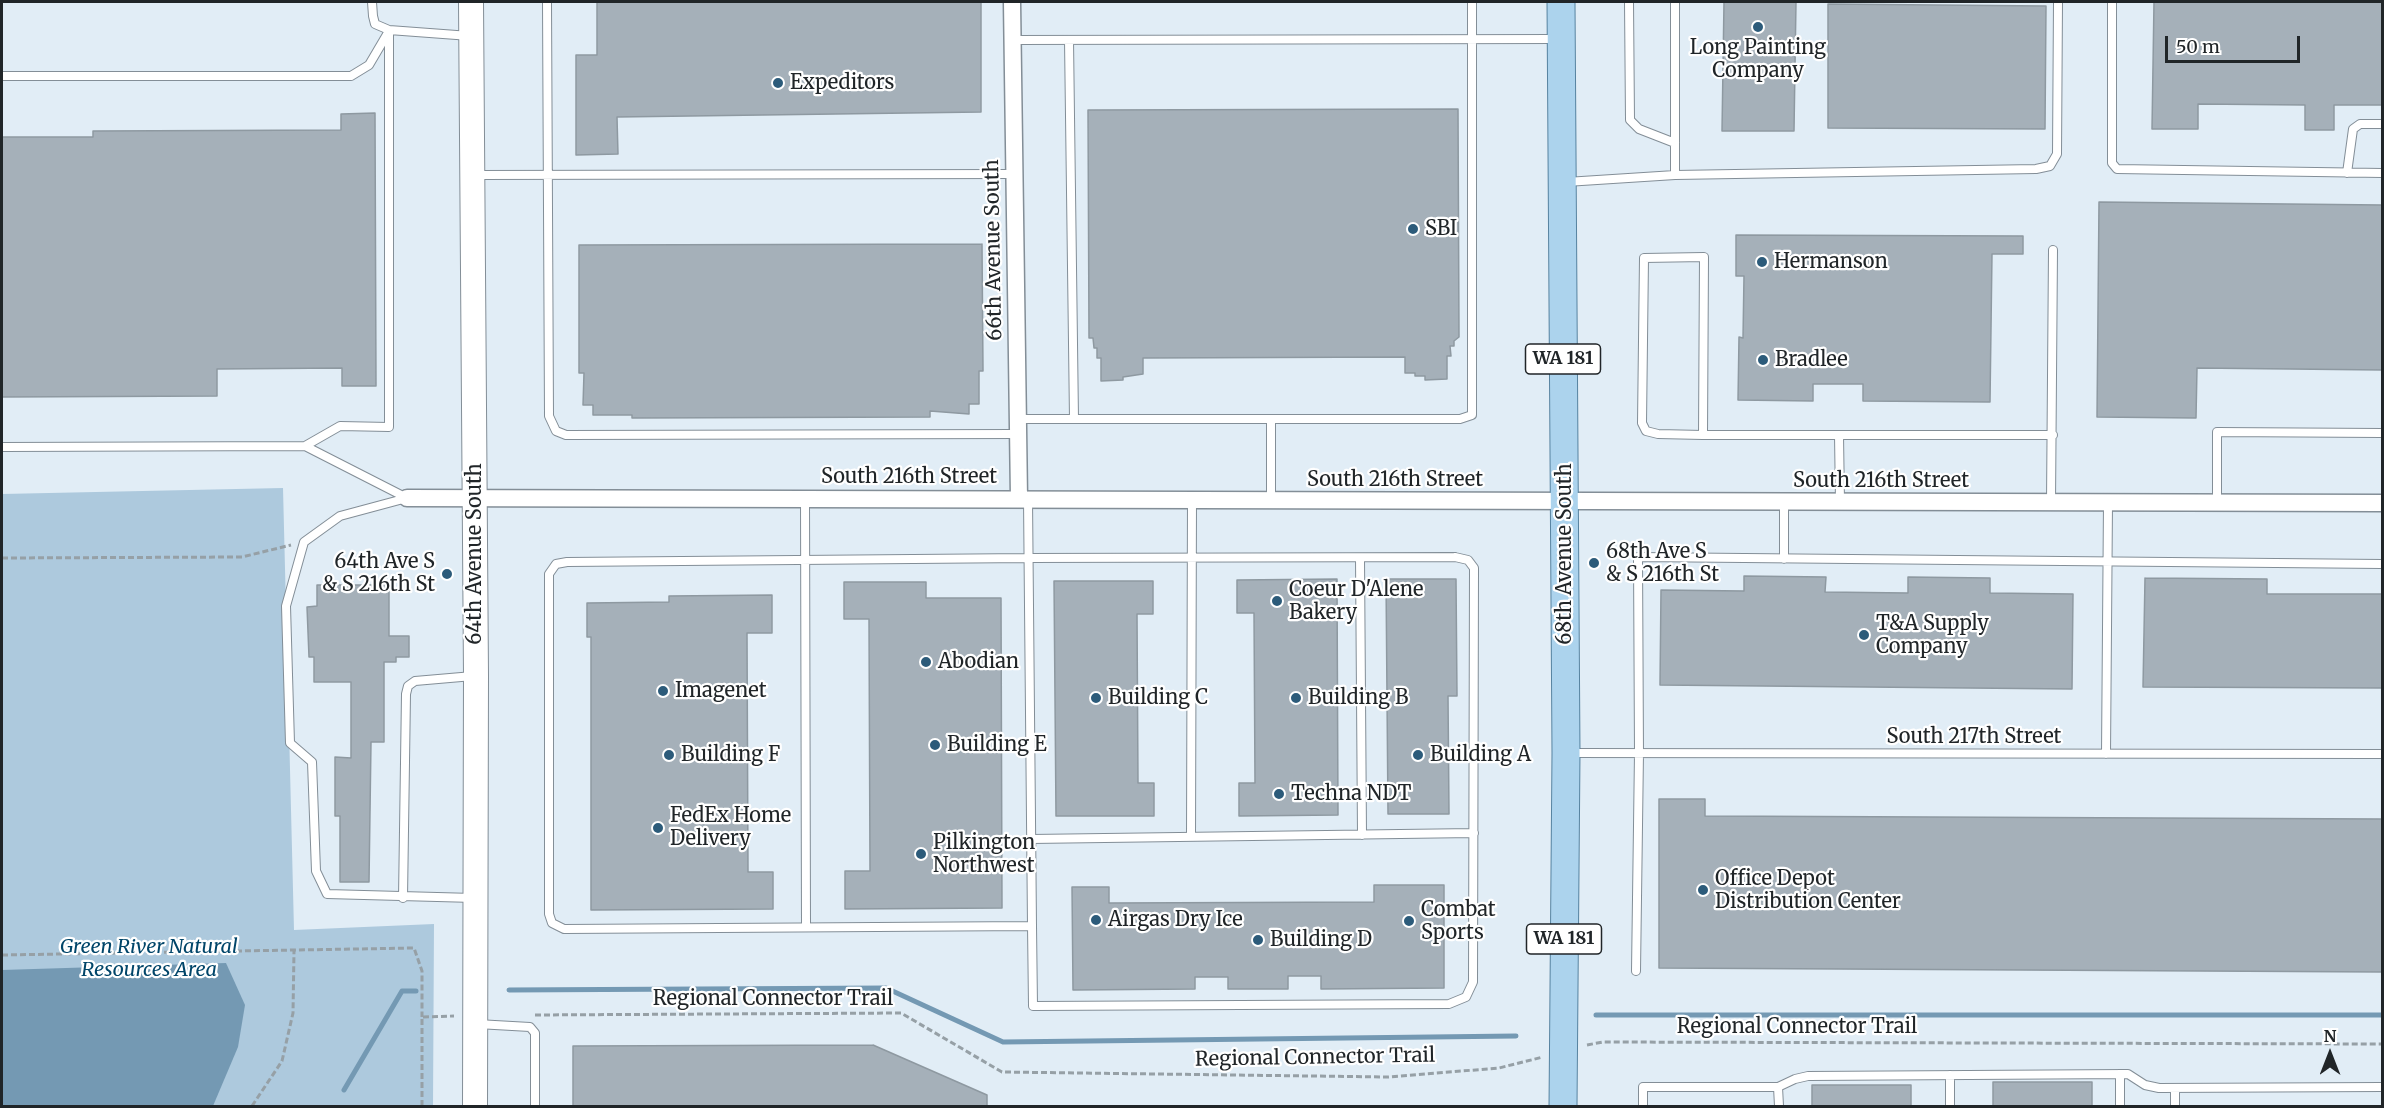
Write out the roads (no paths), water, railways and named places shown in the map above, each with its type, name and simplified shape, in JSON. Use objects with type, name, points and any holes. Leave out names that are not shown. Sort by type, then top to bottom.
[{"type":"main road","name":"68th Avenue South","points":[[1561,2],[1566,753],[1563,1107]]},
{"type":"street","name":"64th Avenue South","points":[[471,2],[476,676],[475,1107]]},
{"type":"street","name":"66th Avenue South","points":[[1012,2],[1018,427],[1023,498]]},
{"type":"street","name":"South 216th Street","points":[[407,498],[2382,503]]},
{"type":"lane","points":[[372,2],[375,24],[389,30],[471,36]]},
{"type":"lane","points":[[547,2],[549,416],[556,430],[566,435],[1018,427],[1074,419],[1460,419],[1472,415],[1472,2]]},
{"type":"lane","points":[[1629,2],[1630,120],[1639,129],[1675,143]]},
{"type":"lane","points":[[1675,2],[1675,175]]},
{"type":"lane","points":[[1562,182],[1675,175],[2036,169],[2050,166],[2057,154],[2058,2]]},
{"type":"lane","points":[[2112,2],[2112,163],[2117,170],[2382,173]]},
{"type":"lane","points":[[2,76],[351,76],[369,65],[389,30]]},
{"type":"lane","points":[[305,446],[340,426],[389,427],[389,30]]},
{"type":"lane","points":[[1070,39],[1074,419]]},
{"type":"lane","points":[[1012,40],[1561,39]]},
{"type":"lane","points":[[2347,173],[2353,129],[2360,124],[2382,124]]},
{"type":"lane","points":[[472,176],[1014,174]]},
{"type":"lane","points":[[2051,502],[2053,250]]},
{"type":"lane","points":[[1703,435],[1704,258],[1644,258],[1642,423],[1646,431],[1658,434],[1703,435],[2053,435]]},
{"type":"lane","points":[[1271,419],[1271,500]]},
{"type":"lane","points":[[2217,503],[2217,432],[2382,433]]},
{"type":"lane","points":[[1839,435],[1840,502]]},
{"type":"lane","points":[[2,447],[305,446],[407,498]]},
{"type":"lane","points":[[407,498],[340,516],[304,542],[286,606],[290,743],[312,762],[316,871],[327,894],[474,898]]},
{"type":"lane","points":[[805,498],[806,927]]},
{"type":"lane","points":[[1023,498],[1028,558],[1033,1006],[1449,1004],[1466,997],[1473,982],[1474,568],[1468,560],[1455,557],[1028,558],[567,562],[556,564],[549,574],[549,914],[552,923],[564,928],[1032,926]]},
{"type":"lane","points":[[1191,837],[1192,499]]},
{"type":"lane","points":[[1784,502],[1784,559]]},
{"type":"lane","points":[[2106,754],[2108,503]]},
{"type":"lane","points":[[1636,971],[1639,753],[1638,557],[2382,564]]},
{"type":"lane","points":[[1360,558],[1362,834]]},
{"type":"lane","points":[[403,897],[406,694],[408,687],[415,681],[476,676]]},
{"type":"lane","name":"South 217th Street","points":[[1566,753],[2382,754]]},
{"type":"lane","points":[[1031,839],[1474,833]]},
{"type":"lane","points":[[475,1020],[530,1027],[535,1033],[535,1107]]},
{"type":"lane","points":[[2120,1074],[2120,1107]]},
{"type":"lane","points":[[1643,1107],[1643,1088],[1778,1087],[1808,1076],[2120,1074],[2135,1076],[2145,1085],[2175,1088],[2382,1087]]},
{"type":"lane","points":[[1950,1075],[1950,1107]]},
{"type":"lane","points":[[1778,1087],[1779,1107]]},
{"type":"lane","points":[[2175,1088],[2175,1107]]},
{"type":"waterway","points":[[509,990],[886,988],[1003,1042],[1516,1036]]},
{"type":"waterway","points":[[344,1090],[402,991],[416,991]]},
{"type":"waterway","points":[[1596,1015],[2382,1015]]},
{"type":"place","name":"Long Painting Company","points":[[1758,27]]},
{"type":"place","name":"Expeditors","points":[[778,83]]},
{"type":"place","name":"SBI","points":[[1413,229]]},
{"type":"place","name":"Hermanson","points":[[1762,262]]},
{"type":"place","name":"Bradlee","points":[[1763,360]]},
{"type":"place","name":"68th Ave S & S 216th St","points":[[1594,563]]},
{"type":"place","name":"64th Ave S & S 216th St","points":[[447,574]]},
{"type":"place","name":"Coeur D'Alene Bakery","points":[[1277,601]]},
{"type":"place","name":"T&A Supply Company","points":[[1864,635]]},
{"type":"place","name":"Abodian","points":[[926,662]]},
{"type":"place","name":"Imagenet","points":[[663,691]]},
{"type":"place","name":"Building C","points":[[1096,698]]},
{"type":"place","name":"Building B","points":[[1296,698]]},
{"type":"place","name":"Building E","points":[[935,745]]},
{"type":"place","name":"Building F","points":[[669,755]]},
{"type":"place","name":"Building A","points":[[1418,755]]},
{"type":"place","name":"Techna NDT","points":[[1279,794]]},
{"type":"place","name":"FedEx Home Delivery","points":[[658,828]]},
{"type":"place","name":"Pilkington Northwest","points":[[921,854]]},
{"type":"place","name":"Office Depot Distribution Center","points":[[1703,890]]},
{"type":"place","name":"Airgas Dry Ice","points":[[1096,920]]},
{"type":"place","name":"Combat Sports","points":[[1409,921]]},
{"type":"place","name":"Building D","points":[[1258,940]]},
{"type":"park label","name":"Green River Natural Resources Area","points":[[149,958]]}]
